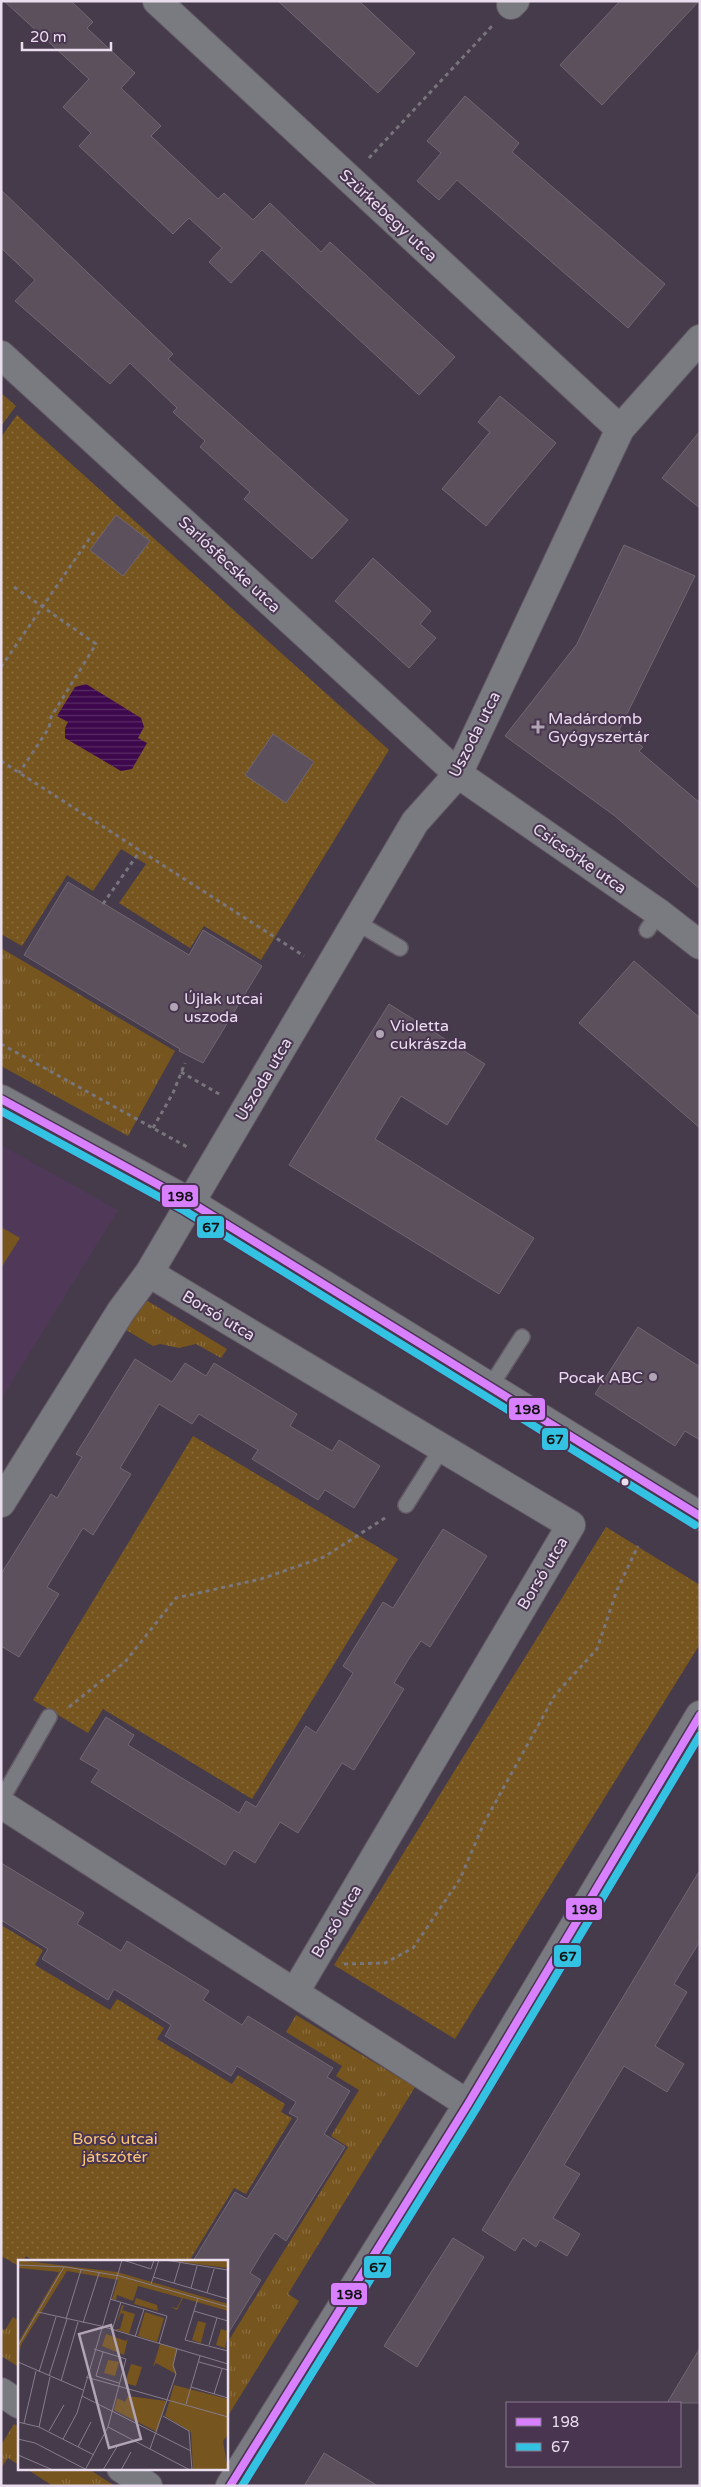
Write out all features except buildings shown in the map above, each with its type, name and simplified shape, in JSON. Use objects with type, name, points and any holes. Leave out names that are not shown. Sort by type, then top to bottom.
[{"type":"street","name":"Szürkebegy utca","points":[[157,1],[620,429]]},
{"type":"street","name":"Uszoda utca","points":[[190,1202],[415,822],[458,774],[620,429],[700,339]]},
{"type":"street","name":"Sarlósfecske utca","points":[[1,354],[458,774]]},
{"type":"street","name":"Csicsörke utca","points":[[458,774],[653,922],[700,945]]},
{"type":"street","points":[[1,1099],[190,1202],[700,1516]]},
{"type":"street","points":[[1,1503],[122,1311],[149,1273],[190,1202]]},
{"type":"street","name":"Borsó utca","points":[[149,1273],[571,1525],[295,1992]]},
{"type":"street","points":[[230,2486],[468,2104],[700,1715]]},
{"type":"street","points":[[1,1804],[468,2104]]},
{"type":"street","points":[[1,2392],[18,2403]]},
{"type":"street","points":[[124,2470],[148,2486]]},
{"type":"lane","points":[[356,922],[400,948]]},
{"type":"lane","points":[[490,1387],[522,1337]]},
{"type":"lane","points":[[406,1505],[442,1448]]},
{"type":"lane","points":[[1,1800],[49,1717]]},
{"type":"path","points":[[350,179],[513,3]]},
{"type":"path","points":[[1,667],[96,529]]},
{"type":"path","points":[[14,587],[96,644],[51,717],[49,728],[19,772]]},
{"type":"path","points":[[1,761],[327,971]]},
{"type":"path","points":[[103,904],[140,851]]},
{"type":"path","points":[[1,1044],[213,1162]]},
{"type":"path","points":[[154,1128],[173,1092],[185,1063]]},
{"type":"path","points":[[181,1072],[245,1109]]},
{"type":"path","points":[[49,1717],[72,1706],[125,1662],[176,1598],[261,1580],[324,1556],[406,1505]]},
{"type":"path","points":[[342,1964],[385,1963],[413,1948],[460,1879],[484,1823],[555,1695],[597,1649],[617,1590],[638,1546]]},
{"type":"shaded area","points":[[86,684],[141,718],[144,727],[138,738],[147,743],[132,769],[121,771],[65,738],[65,728],[68,722],[57,716],[75,687]]},
{"type":"shaded area","points":[[1,1145],[118,1210],[1,1399]]},
{"type":"green space","points":[[1,393],[16,406],[1,426]]},
{"type":"green space","points":[[17,415],[389,750],[261,960],[204,926],[190,948],[119,903],[146,864],[121,849],[93,891],[67,875],[22,946],[1,934],[1,437]]},
{"type":"green space","points":[[1,948],[175,1051],[128,1136],[1,1066]]},
{"type":"green space","points":[[1,1227],[20,1238],[1,1268]]},
{"type":"green space","points":[[146,1300],[227,1349],[221,1358],[196,1344],[179,1348],[160,1344],[153,1346],[126,1330],[133,1308]]},
{"type":"green space","points":[[193,1436],[398,1559],[252,1799],[103,1709],[88,1733],[33,1700]]},
{"type":"green space","points":[[606,1527],[700,1585],[700,1644],[455,2039],[334,1965]]},
{"type":"green space","name":"Borsó utcai játszótér","points":[[1,1925],[43,1950],[35,1965],[110,2010],[117,1999],[164,2028],[157,2039],[232,2084],[238,2075],[285,2104],[281,2112],[292,2118],[246,2194],[234,2188],[191,2258],[194,2260],[32,2260],[26,2256],[24,2260],[18,2260],[18,2265],[1,2256]]},
{"type":"green space","points":[[296,2015],[415,2087],[288,2294],[299,2301],[228,2416],[228,2342],[348,2147],[331,2136],[359,2090],[336,2076],[342,2066],[286,2032]]},
{"type":"green space","points":[[13,2317],[18,2320],[18,2366],[1,2356],[1,2328],[5,2330]]},
{"type":"green space","points":[[14,2424],[18,2426],[18,2464],[8,2458],[1,2468],[1,2445]]},
{"type":"green space","points":[[28,2470],[90,2470],[115,2486],[53,2486]]},
{"type":"transit line","name":"198","points":[[1,1099],[190,1202],[700,1516]]},
{"type":"transit line","name":"67","points":[[1,1111],[185,1211],[695,1525]]},
{"type":"transit line","name":"198","points":[[230,2486],[468,2104],[700,1715]]},
{"type":"transit line","name":"67","points":[[242,2486],[476,2109],[700,1735]]},
{"type":"place","name":"Madárdomb Gyógyszertár","points":[[538,727]]},
{"type":"place","name":"Újlak utcai uszoda","points":[[174,1007]]},
{"type":"place","name":"Violetta cukrászda","points":[[380,1034]]},
{"type":"place","name":"Pocak ABC","points":[[653,1377]]}]
